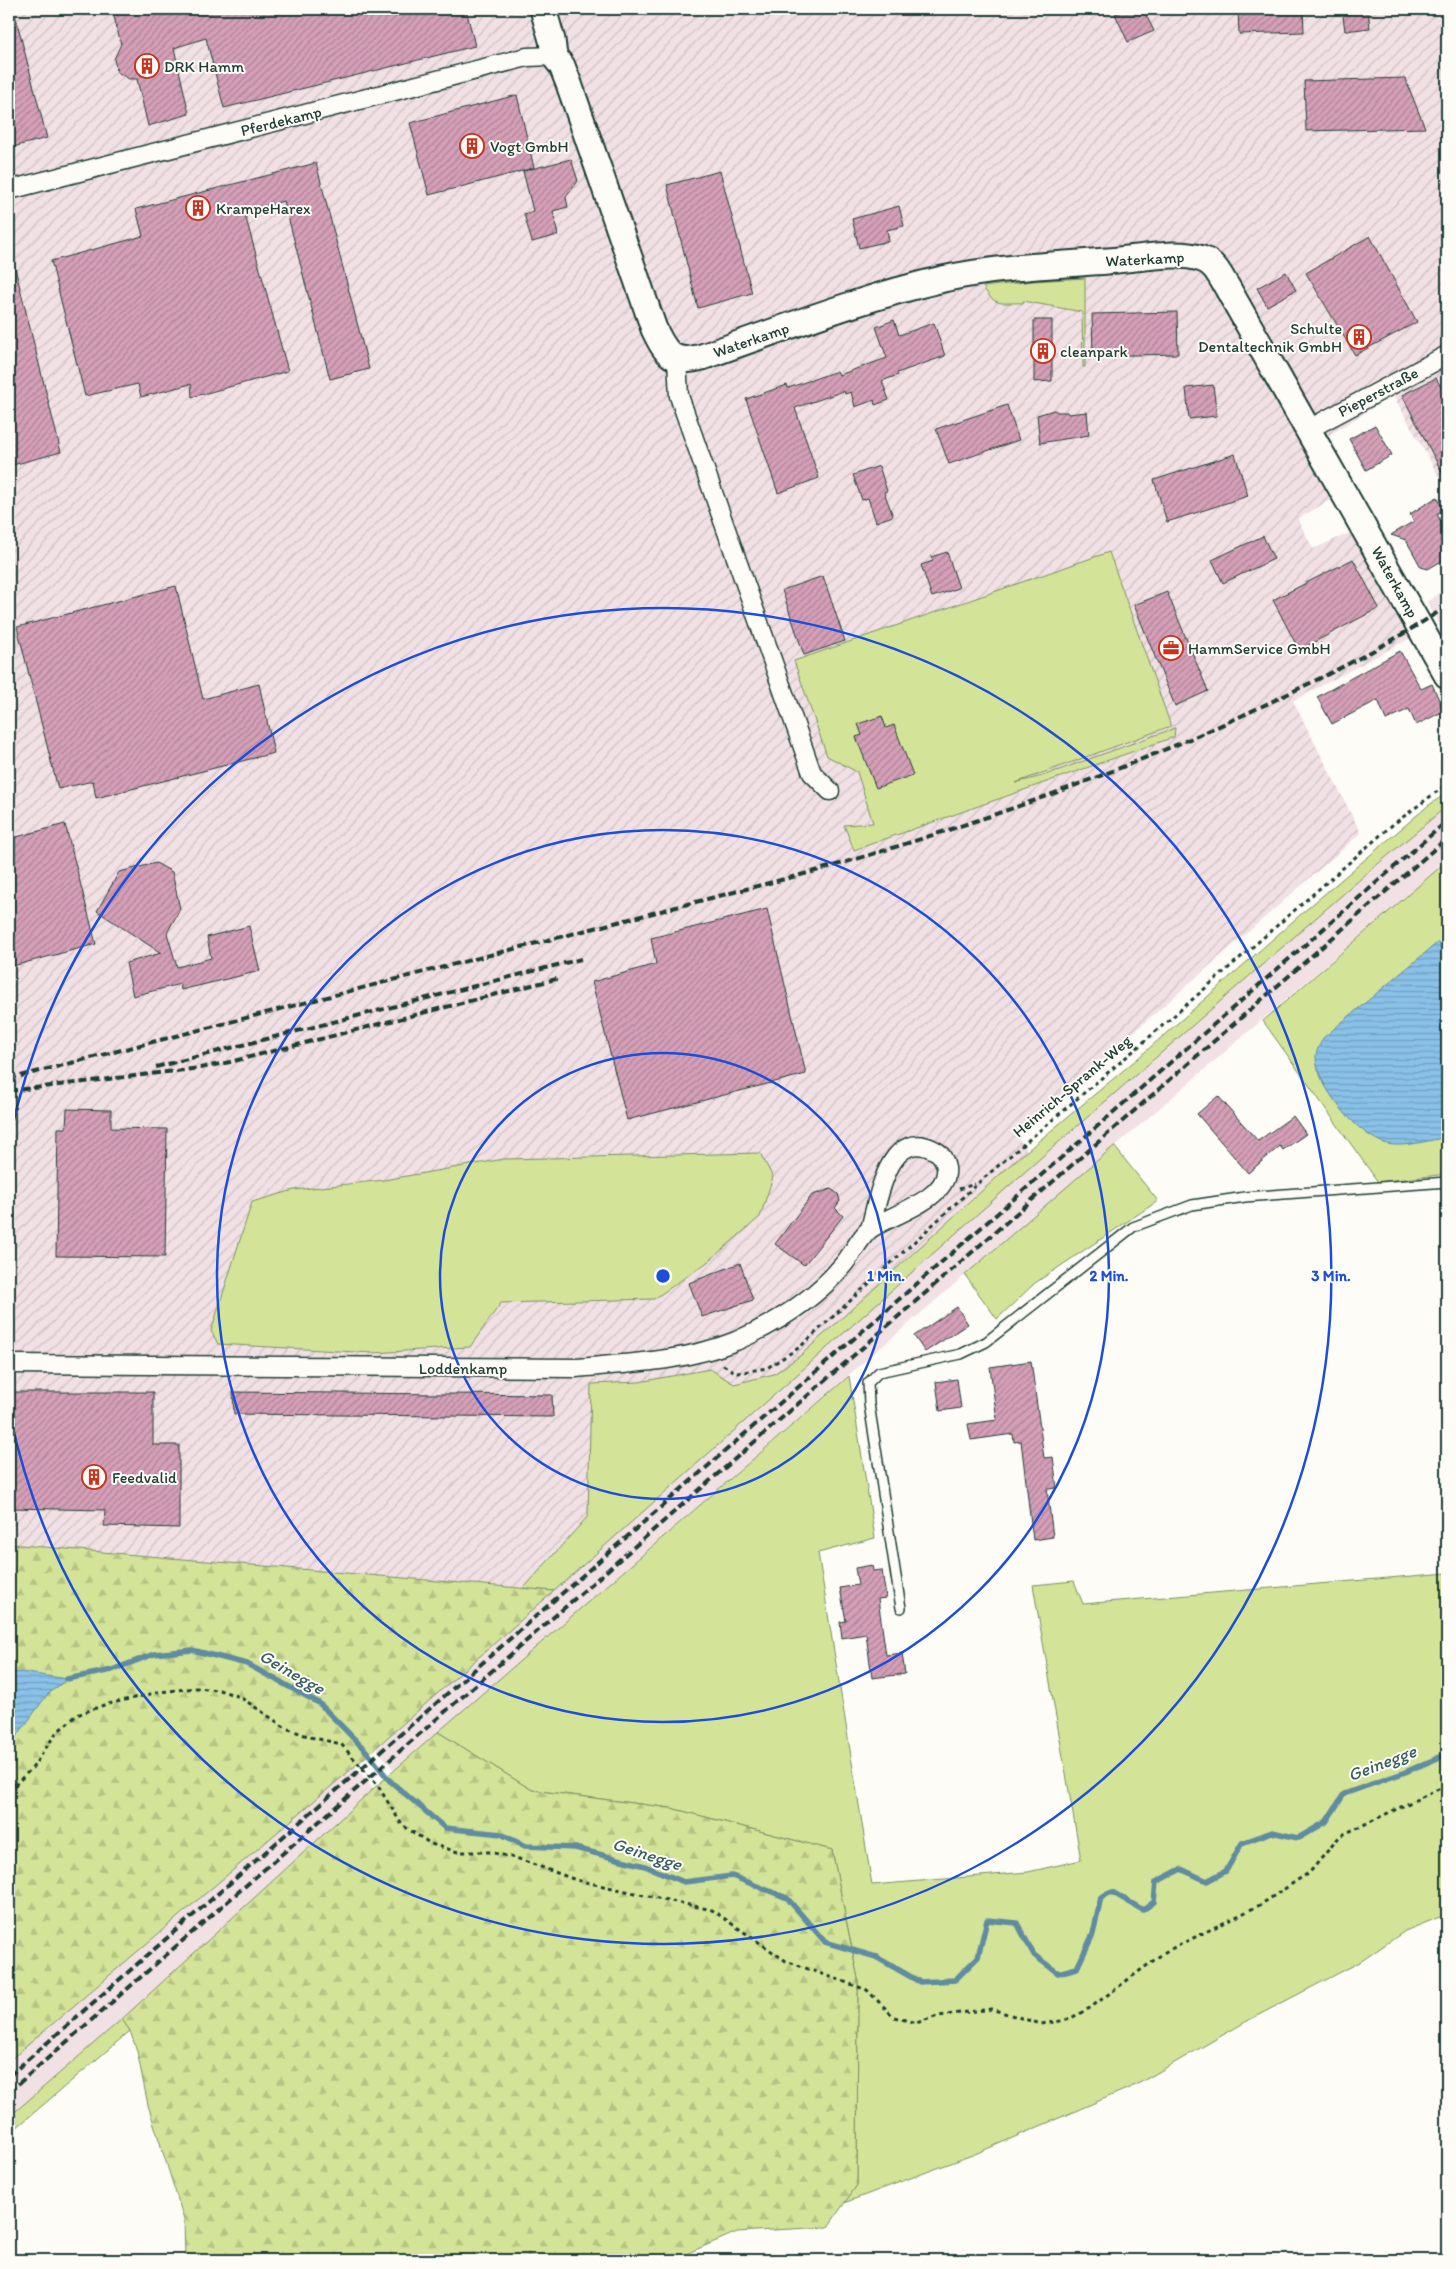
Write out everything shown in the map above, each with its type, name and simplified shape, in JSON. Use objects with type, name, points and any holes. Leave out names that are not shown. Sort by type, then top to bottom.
[{"type":"street","points":[[543,9],[552,40],[554,56],[562,66],[569,84],[654,329],[663,348],[677,360],[679,396],[812,773],[830,791]]},
{"type":"street","name":"Pferdekamp","points":[[9,190],[527,57],[554,56]]},
{"type":"street","name":"Waterkamp","points":[[677,360],[690,360],[702,357],[865,300],[944,279],[994,270],[1186,255],[1202,259],[1212,264],[1447,675]]},
{"type":"street","name":"Pieperstraße","points":[[1308,429],[1447,355]]},
{"type":"street","name":"Loddenkamp","points":[[9,1364],[576,1368],[669,1360],[710,1350],[738,1340],[788,1314],[821,1291],[844,1265],[870,1230],[887,1170],[894,1156],[904,1148],[914,1146],[925,1146],[936,1150],[944,1160],[946,1171],[940,1188],[920,1202],[870,1230]]},
{"type":"lane","points":[[901,1608],[868,1404],[868,1383],[879,1372],[924,1364],[961,1354],[986,1342],[1133,1227],[1192,1205],[1245,1197],[1447,1182]]},
{"type":"path","name":"Heinrich-Sprank-Weg","points":[[710,1350],[722,1364],[737,1373],[767,1368],[800,1347],[978,1183],[1138,1047],[1391,826],[1447,784]]},
{"type":"path","points":[[9,1791],[33,1767],[56,1733],[77,1715],[159,1692],[196,1688],[219,1690],[240,1697],[286,1728],[310,1737],[341,1744],[378,1786],[402,1825],[431,1844],[458,1852],[490,1852],[519,1859],[576,1880],[712,1910],[786,1961],[867,1990],[894,2017],[916,2022],[938,2016],[991,2009],[1041,2024],[1067,2020],[1090,2008],[1165,1952],[1260,1905],[1310,1872],[1340,1836],[1447,1785]]},
{"type":"shaded area","points":[[9,9],[1447,9],[1447,491],[1393,395],[1310,447],[1335,497],[1298,519],[1313,549],[1354,531],[1416,635],[1293,701],[1361,833],[1016,1135],[1035,1162],[554,1591],[9,1544]]},
{"type":"shaded area","points":[[1447,588],[1447,638],[1427,602]]},
{"type":"shaded area","points":[[1447,806],[1447,861],[858,1367],[394,1770],[376,1748],[1035,1162]]},
{"type":"shaded area","points":[[355,1766],[373,1789],[122,2019],[9,2117],[9,2061]]},
{"type":"green space","points":[[1085,278],[1085,367],[1083,367],[1082,312],[1023,301],[1023,303],[1004,303],[995,301],[983,287],[1033,281]]},
{"type":"green space","points":[[1109,552],[1171,726],[1015,783],[1042,776],[1175,728],[1174,737],[854,850],[844,825],[873,823],[857,772],[827,756],[794,661]]},
{"type":"green space","points":[[1447,793],[1447,806],[1036,1162],[554,1591],[523,1589],[588,1516],[591,1384],[639,1382],[710,1369],[734,1384],[774,1374],[801,1355],[1016,1160],[1137,1059],[1308,908],[1429,805]]},
{"type":"green space","points":[[1447,861],[1447,1174],[1378,1182],[1263,1021]]},
{"type":"green space","points":[[1114,1146],[1158,1201],[1035,1283],[997,1319],[965,1275]]},
{"type":"green space","points":[[760,1153],[773,1177],[760,1217],[709,1261],[654,1299],[501,1303],[470,1347],[373,1353],[218,1344],[211,1331],[252,1202],[294,1190],[384,1180],[504,1159]]},
{"type":"green space","points":[[849,1376],[875,1538],[818,1553],[872,1885],[1028,1872],[1081,1860],[1033,1585],[1074,1581],[1083,1604],[1447,1573],[1447,1914],[1405,1931],[1360,1962],[1249,2020],[1136,2085],[975,2154],[844,2203],[857,2185],[858,1979],[832,1850],[671,1808],[532,1790],[438,1732]]},
{"type":"green space","points":[[9,1544],[554,1591],[355,1766],[9,2061]]},
{"type":"green space","points":[[438,1732],[532,1790],[671,1808],[832,1850],[858,1979],[857,2185],[828,2227],[737,2232],[672,2260],[185,2260],[184,2219],[148,2105],[137,2051],[130,2031],[122,2019],[373,1789]]},
{"type":"green space","points":[[122,2019],[130,2031],[9,2134],[9,2117]]},
{"type":"water","points":[[1447,941],[1447,1137],[1409,1144],[1387,1144],[1376,1139],[1352,1121],[1331,1095],[1318,1068],[1317,1051],[1323,1038],[1437,943]]},
{"type":"water","points":[[21,1672],[67,1679],[47,1695],[9,1747],[9,1673]]},
{"type":"building","points":[[112,9],[466,9],[475,46],[224,108],[206,38],[174,48],[189,114],[148,126],[137,79],[129,79],[117,72],[114,59],[121,44]]},
{"type":"building","points":[[1127,9],[1143,9],[1154,31],[1128,42],[1115,14]]},
{"type":"building","points":[[1303,9],[1304,32],[1239,34],[1238,10]]},
{"type":"building","points":[[1342,9],[1368,9],[1370,28],[1345,31]]},
{"type":"building","points":[[9,11],[14,11],[47,138],[9,148]]},
{"type":"building","points":[[1405,78],[1425,128],[1306,131],[1304,81]]},
{"type":"building","name":"Vogt GmbH","points":[[517,95],[534,168],[429,195],[410,123]]},
{"type":"building","points":[[571,159],[578,181],[566,197],[568,207],[553,211],[558,235],[532,242],[524,214],[533,211],[523,171]]},
{"type":"building","points":[[316,163],[369,369],[330,379],[284,201],[244,211],[288,371],[192,397],[191,384],[141,397],[138,384],[85,396],[51,261],[143,236],[136,209]]},
{"type":"building","points":[[720,171],[752,293],[698,308],[667,185]]},
{"type":"building","points":[[899,206],[904,226],[887,230],[889,241],[859,248],[852,219]]},
{"type":"building","points":[[1370,236],[1417,322],[1355,355],[1306,273]]},
{"type":"building","points":[[14,264],[61,452],[9,466],[9,265]]},
{"type":"building","points":[[1286,272],[1296,290],[1267,306],[1257,288]]},
{"type":"building","points":[[1177,312],[1178,354],[1093,356],[1092,314]]},
{"type":"building","points":[[894,320],[899,335],[934,323],[945,356],[897,373],[898,375],[882,381],[889,400],[875,405],[874,400],[855,407],[851,392],[845,394],[844,391],[795,408],[819,478],[778,493],[746,399],[787,385],[788,388],[837,371],[839,375],[887,358],[876,327]]},
{"type":"building","name":"cleanpark","points":[[1034,320],[1052,320],[1052,381],[1034,382]]},
{"type":"building","points":[[1436,378],[1447,398],[1447,482],[1402,395]]},
{"type":"building","points":[[1213,385],[1217,416],[1189,419],[1186,388]]},
{"type":"building","points":[[1007,405],[1019,440],[949,464],[936,429]]},
{"type":"building","points":[[1054,410],[1067,412],[1068,414],[1087,412],[1089,435],[1040,443],[1037,415]]},
{"type":"building","points":[[1375,425],[1392,455],[1366,470],[1349,439]]},
{"type":"building","points":[[1235,454],[1248,496],[1167,522],[1154,480]]},
{"type":"building","points":[[879,466],[887,491],[884,492],[893,516],[876,522],[868,498],[862,500],[853,475]]},
{"type":"building","points":[[1437,497],[1444,510],[1437,514],[1447,533],[1447,558],[1428,569],[1421,567],[1406,540],[1391,535],[1414,521],[1410,514]]},
{"type":"building","points":[[1263,536],[1274,559],[1223,583],[1212,560]]},
{"type":"building","points":[[947,552],[959,588],[932,597],[921,565],[933,561],[931,557]]},
{"type":"building","points":[[1353,559],[1379,608],[1299,650],[1273,600]]},
{"type":"building","points":[[823,576],[845,641],[804,655],[782,590]]},
{"type":"building","points":[[176,586],[203,699],[259,684],[274,753],[96,798],[93,781],[58,789],[17,627]]},
{"type":"building","name":"HammService GmbH","points":[[1167,592],[1208,691],[1175,706],[1134,605]]},
{"type":"building","points":[[1400,651],[1421,689],[1432,684],[1444,711],[1416,725],[1409,709],[1386,720],[1378,700],[1332,724],[1317,697]]},
{"type":"building","points":[[882,716],[886,728],[894,725],[913,775],[876,788],[856,737],[862,735],[858,724]]},
{"type":"building","points":[[65,824],[96,944],[9,967],[9,839]]},
{"type":"building","points":[[156,863],[172,872],[180,909],[167,933],[177,967],[211,958],[207,937],[249,926],[260,971],[181,990],[180,984],[133,996],[126,963],[161,953],[97,911],[119,872]]},
{"type":"building","points":[[767,909],[806,1074],[627,1120],[592,982],[656,964],[651,938]]},
{"type":"building","points":[[1218,1096],[1258,1141],[1293,1116],[1306,1134],[1283,1150],[1280,1146],[1248,1173],[1197,1114]]},
{"type":"building","points":[[67,1109],[111,1110],[111,1128],[167,1129],[165,1257],[56,1256],[58,1128],[66,1128]]},
{"type":"building","points":[[831,1189],[838,1194],[840,1201],[835,1208],[843,1216],[804,1265],[775,1244],[812,1195]]},
{"type":"building","points":[[740,1263],[753,1300],[702,1317],[689,1283]]},
{"type":"building","points":[[957,1307],[968,1324],[925,1352],[914,1336]]},
{"type":"building","points":[[1031,1361],[1044,1458],[1053,1457],[1057,1488],[1047,1489],[1053,1537],[1033,1540],[1021,1441],[1014,1442],[1013,1434],[971,1440],[968,1424],[997,1420],[990,1367]]},
{"type":"building","points":[[957,1379],[961,1408],[940,1411],[936,1382]]},
{"type":"building","name":"Feedvalid","points":[[9,1392],[153,1392],[153,1445],[179,1445],[179,1528],[104,1526],[105,1510],[9,1508]]},
{"type":"building","points":[[233,1392],[552,1395],[553,1417],[234,1414]]},
{"type":"building","points":[[872,1565],[873,1571],[882,1570],[886,1598],[878,1599],[886,1655],[902,1653],[905,1674],[872,1678],[866,1634],[842,1638],[840,1622],[846,1621],[840,1588],[858,1585],[855,1568]]},
{"type":"waterway","name":"Geinegge","points":[[67,1679],[112,1670],[154,1654],[192,1650],[247,1664],[319,1703],[367,1752],[389,1780],[445,1828],[501,1834],[525,1846],[575,1848],[645,1866],[684,1882],[732,1876],[787,1898],[825,1942],[876,1957],[920,1982],[955,1980],[978,1957],[987,1920],[1017,1923],[1034,1955],[1058,1973],[1077,1968],[1093,1934],[1101,1897],[1112,1892],[1143,1910],[1154,1902],[1156,1882],[1181,1869],[1207,1881],[1226,1871],[1242,1843],[1272,1832],[1298,1838],[1326,1822],[1344,1794],[1403,1773],[1447,1754]]},
{"type":"railway","points":[[9,1079],[812,872],[930,836],[1105,774],[1219,726],[1363,656],[1447,606]]},
{"type":"railway","points":[[9,2076],[1447,821]]},
{"type":"railway","points":[[9,2092],[1447,838]]},
{"type":"railway","points":[[156,1067],[581,959]]},
{"type":"railway","points":[[9,1091],[200,1068],[230,1062],[560,978]]},
{"type":"place","name":"DRK Hamm","points":[[147,66]]},
{"type":"place","name":"Vogt GmbH","points":[[472,146]]},
{"type":"place","name":"KrampeHarex","points":[[198,208]]},
{"type":"place","name":"Schulte Dentaltechnik GmbH","points":[[1359,337]]},
{"type":"place","name":"cleanpark","points":[[1043,351]]},
{"type":"place","name":"HammService GmbH","points":[[1171,648]]},
{"type":"place","name":"Feedvalid","points":[[94,1477]]}]
